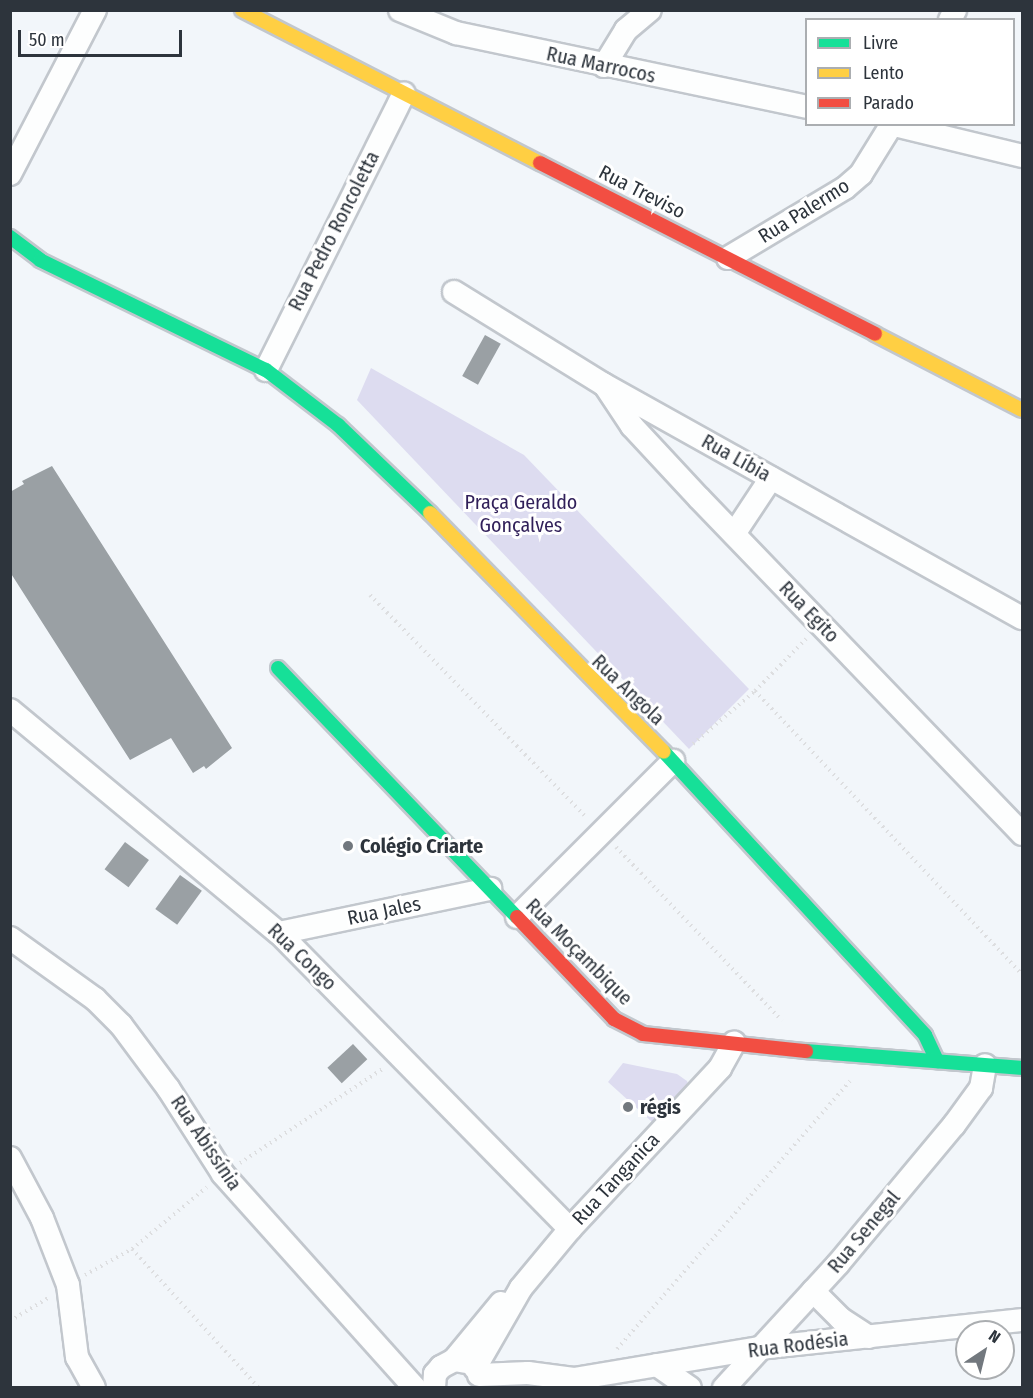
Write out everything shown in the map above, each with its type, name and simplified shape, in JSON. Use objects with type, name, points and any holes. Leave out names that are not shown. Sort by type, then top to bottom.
[{"type":"street","points":[[10,174],[95,10]]},
{"type":"street","name":"Rua Treviso","points":[[242,10],[1023,410]]},
{"type":"street","name":"Rua Marrocos","points":[[400,10],[456,33],[805,107]]},
{"type":"street","points":[[604,66],[626,30],[650,10]]},
{"type":"street","name":"Rua Pedro Roncoletta","points":[[266,370],[404,93]]},
{"type":"street","name":"Rua Palermo","points":[[728,258],[845,188],[861,174],[890,126]]},
{"type":"street","points":[[895,126],[1023,156]]},
{"type":"street","name":"Rua Angola","points":[[10,237],[39,260],[266,370],[338,425],[402,484],[673,760],[925,1035],[937,1061]]},
{"type":"street","name":"Rua Líbia","points":[[454,292],[603,384],[1023,618]]},
{"type":"street","name":"Rua Egito","points":[[603,384],[632,426],[1023,834]]},
{"type":"street","points":[[734,534],[771,478]]},
{"type":"street","name":"Rua Moçambique","points":[[278,668],[614,1019],[643,1034],[870,1058],[1023,1068]]},
{"type":"street","name":"Rua Congo","points":[[10,710],[279,933],[570,1229]]},
{"type":"street","points":[[517,917],[673,760]]},
{"type":"street","name":"Rua Jales","points":[[279,933],[490,889]]},
{"type":"street","name":"Rua Abissínia","points":[[10,938],[95,999],[121,1025],[168,1088],[223,1174],[420,1384]]},
{"type":"street","name":"Rua Tanganica","points":[[472,1373],[521,1288],[570,1229],[720,1068],[734,1043]]},
{"type":"street","name":"Rua Senegal","points":[[724,1388],[813,1291],[954,1125],[981,1089],[985,1065]]},
{"type":"street","points":[[10,1158],[42,1218],[68,1285],[76,1357],[94,1388]]},
{"type":"street","points":[[813,1291],[842,1319],[869,1337]]},
{"type":"street","name":"Rua Rodésia","points":[[472,1373],[528,1373],[574,1381],[760,1348],[1023,1320]]},
{"type":"street","points":[[657,1365],[690,1388]]},
{"type":"street","points":[[420,1384],[472,1373]]},
{"type":"path","points":[[673,760],[756,691],[821,623]]},
{"type":"path","points":[[756,691],[1023,974]]},
{"type":"path","points":[[574,1381],[870,1058]]},
{"type":"path","points":[[132,1249],[259,1388]]},
{"type":"green space","name":"Praça Geraldo Gonçalves","points":[[371,368],[524,455],[749,689],[689,749],[357,400]]},
{"type":"green space","points":[[623,1063],[677,1074],[687,1081],[689,1086],[661,1130],[608,1082]]},
{"type":"building","points":[[485,335],[501,344],[478,385],[462,376]]},
{"type":"building","points":[[52,466],[232,748],[206,769],[204,766],[193,773],[171,738],[130,760],[10,572],[10,492],[24,484],[22,481]]},
{"type":"building","points":[[125,842],[149,860],[128,887],[105,869]]},
{"type":"building","points":[[180,875],[202,891],[177,925],[155,909]]},
{"type":"building","points":[[353,1044],[367,1059],[342,1083],[327,1068]]},
{"type":"traffic: fast","points":[[10,237],[40,260],[266,370],[338,425],[430,513]]},
{"type":"traffic: fast","points":[[278,668],[517,917]]},
{"type":"traffic: fast","points":[[664,752],[925,1035],[937,1061]]},
{"type":"traffic: fast","points":[[806,1051],[1022,1068]]},
{"type":"traffic: slow","points":[[242,10],[540,163]]},
{"type":"traffic: slow","points":[[875,334],[1022,410]]},
{"type":"traffic: slow","points":[[430,513],[664,752]]},
{"type":"traffic: jam","points":[[540,163],[875,334]]},
{"type":"traffic: jam","points":[[517,917],[614,1019],[643,1034],[806,1051]]},
{"type":"place","name":"Colégio Criarte","points":[[348,846]]},
{"type":"place","name":"régis","points":[[628,1107]]}]
